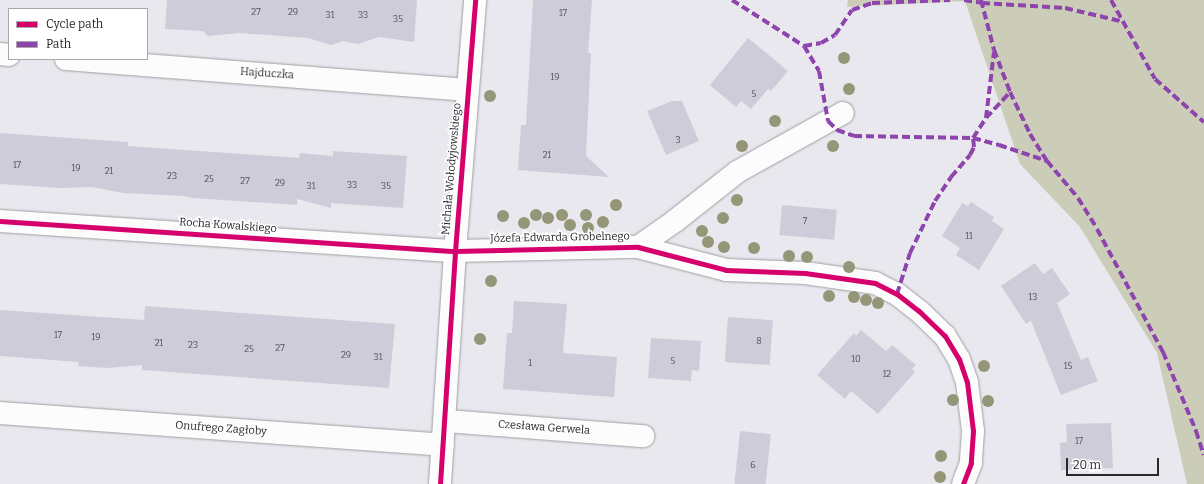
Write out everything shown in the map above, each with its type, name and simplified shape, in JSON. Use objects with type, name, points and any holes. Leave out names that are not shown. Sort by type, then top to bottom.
[{"type":"street","name":"Michała Wołodyjowskiego","points":[[440,484],[446,421],[455,251],[475,0]]},
{"type":"street","name":"Hajduczka","points":[[79,60],[468,90]]},
{"type":"street","points":[[638,247],[675,221],[737,172],[842,113]]},
{"type":"street","name":"Rocha Kowalskiego","points":[[0,221],[455,251]]},
{"type":"street","name":"Józefa Edwarda Grobelnego","points":[[455,251],[638,247],[726,270],[805,273],[875,283],[897,294],[945,336],[959,359],[967,382],[973,431],[971,463],[963,484]]},
{"type":"street","name":"Onufrego Zagłoby","points":[[0,413],[443,445]]},
{"type":"street","name":"Czesława Gerwela","points":[[446,421],[643,436]]},
{"type":"green space","points":[[848,0],[1204,0],[1204,484],[1187,484],[1157,353],[1080,227],[1020,164],[965,1],[847,7]]},
{"type":"building","points":[[167,0],[417,0],[414,42],[379,37],[358,44],[343,41],[331,45],[308,38],[239,33],[208,36],[203,31],[165,29]]},
{"type":"building","points":[[533,0],[592,0],[588,53],[591,53],[586,156],[609,177],[518,170],[521,125],[526,125]]},
{"type":"building","points":[[748,38],[788,71],[771,91],[768,89],[751,109],[741,101],[736,107],[710,85]]},
{"type":"building","points":[[672,101],[682,101],[699,141],[666,155],[647,111]]},
{"type":"building","points":[[0,133],[128,142],[128,146],[299,158],[300,153],[333,156],[333,151],[407,156],[403,208],[331,203],[331,208],[297,199],[297,205],[193,198],[184,196],[123,193],[92,187],[59,188],[0,184]]},
{"type":"building","points":[[971,202],[994,217],[992,221],[1004,229],[979,270],[956,255],[960,248],[942,236],[962,203],[968,206]]},
{"type":"building","points":[[782,205],[837,210],[834,240],[779,235]]},
{"type":"building","points":[[1035,263],[1043,274],[1052,268],[1070,294],[1057,303],[1081,360],[1088,357],[1098,381],[1061,395],[1031,321],[1026,324],[1001,286]]},
{"type":"building","points":[[514,301],[567,304],[563,353],[617,357],[614,397],[503,389],[507,333],[512,333]]},
{"type":"building","points":[[145,306],[395,324],[389,388],[142,370],[142,365],[107,368],[78,366],[79,362],[0,356],[0,310],[144,320]]},
{"type":"building","points":[[728,317],[773,320],[770,365],[725,362]]},
{"type":"building","points":[[861,330],[886,351],[892,345],[916,365],[912,369],[915,372],[878,414],[851,391],[845,399],[817,375],[854,333],[856,336]]},
{"type":"building","points":[[651,338],[701,341],[699,371],[692,370],[691,381],[648,378]]},
{"type":"building","points":[[1111,423],[1113,468],[1061,470],[1060,443],[1067,442],[1066,424]]},
{"type":"building","points":[[740,431],[771,434],[766,484],[734,484]]},
{"type":"marked path","points":[[732,0],[804,46],[819,71],[828,121],[837,130],[854,136],[973,138],[986,118],[1010,92]]},
{"type":"marked path","points":[[804,46],[821,43],[835,35],[852,10],[872,3],[950,0]]},
{"type":"marked path","points":[[964,0],[982,3],[1065,8],[1124,22]]},
{"type":"marked path","points":[[981,0],[994,50],[1010,92],[1030,134],[1047,161],[1078,198],[1097,229],[1163,352],[1196,431],[1204,455]]},
{"type":"marked path","points":[[1111,0],[1155,79],[1204,122]]},
{"type":"marked path","points":[[986,118],[994,52]]},
{"type":"marked path","points":[[897,294],[910,253],[935,201],[951,177],[970,155],[974,147],[973,138],[1047,161]]},
{"type":"cycle path","points":[[440,484],[455,251],[475,0]]},
{"type":"cycle path","points":[[0,221],[455,251],[638,247],[726,270],[805,273],[875,283],[897,294],[919,311],[945,336],[959,359],[967,382],[973,431],[971,463],[963,484]]}]
